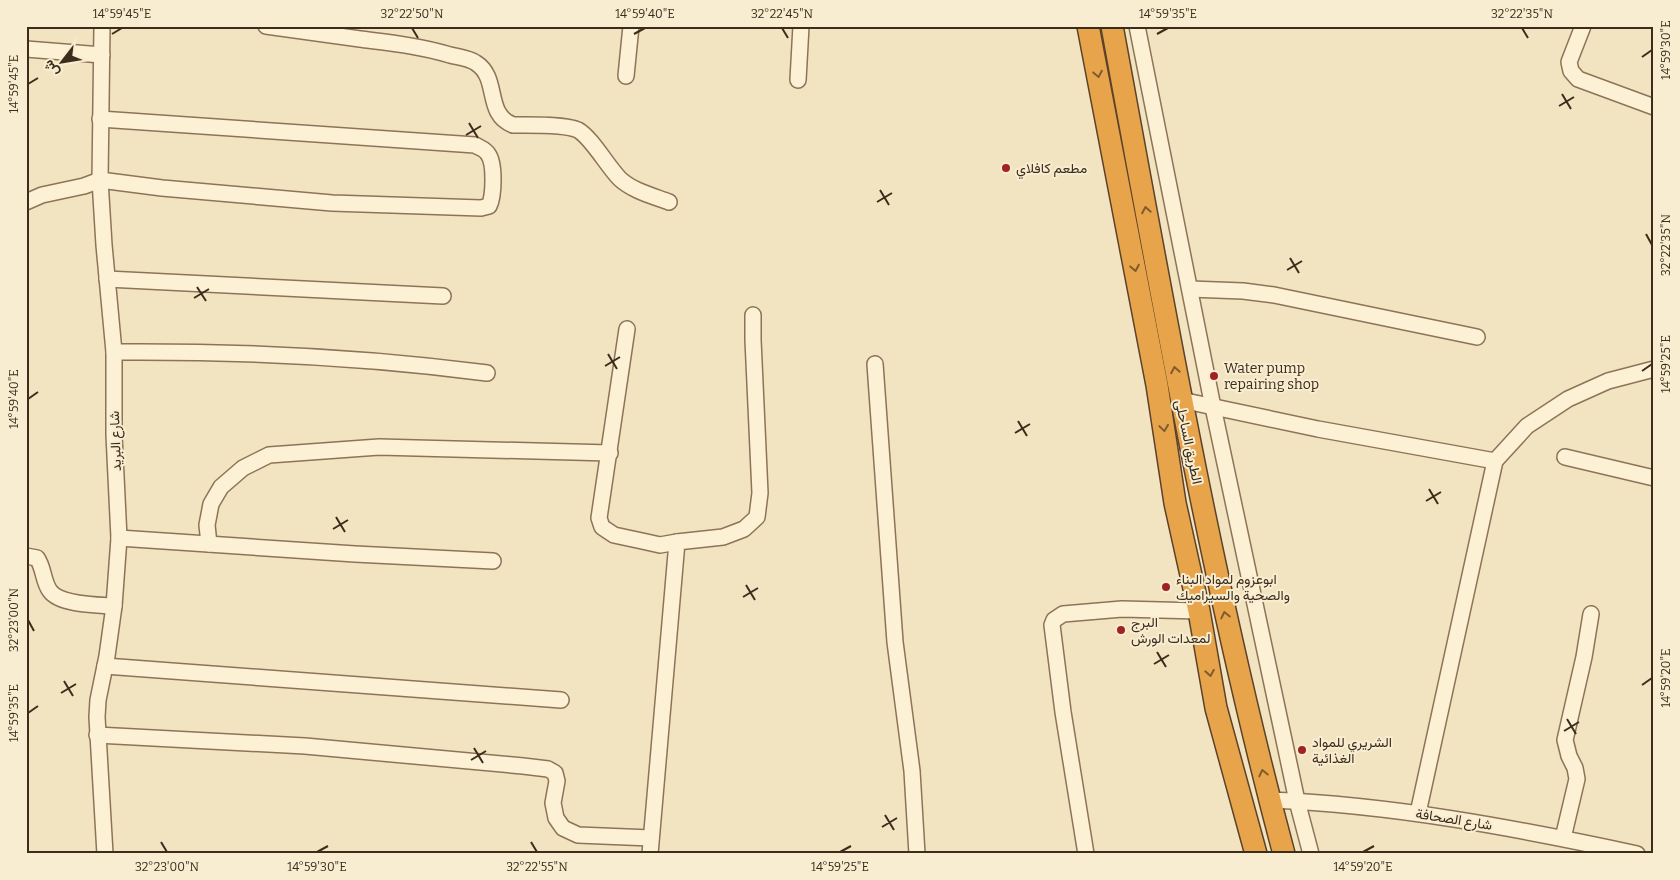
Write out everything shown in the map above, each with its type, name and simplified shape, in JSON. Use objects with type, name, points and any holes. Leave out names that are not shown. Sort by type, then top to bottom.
[{"type":"highway","name":"الطريق الساحلى","points":[[1088,26],[1157,385],[1175,503],[1199,611],[1216,708],[1256,854]]},
{"type":"highway","name":"الطريق الساحلى","points":[[1112,26],[1181,400],[1224,609],[1269,800],[1284,854]]},
{"type":"street","name":"شارع البريد","points":[[102,26],[100,180],[114,352],[114,435],[119,538],[114,606],[98,700],[97,735],[104,854]]},
{"type":"street","points":[[266,26],[424,47],[475,62],[486,73],[490,81],[493,99],[500,117],[505,122],[512,125],[565,127],[578,130],[588,139],[622,181],[640,192],[669,202]]},
{"type":"street","points":[[626,76],[631,26]]},
{"type":"street","points":[[798,80],[801,26]]},
{"type":"street","points":[[1137,26],[1213,406],[1310,854]]},
{"type":"street","points":[[1583,26],[1569,62],[1571,71],[1578,78],[1654,107]]},
{"type":"street","points":[[26,49],[102,55]]},
{"type":"street","points":[[26,202],[42,195],[84,186],[100,180],[162,188],[332,203],[481,208],[488,206],[492,199],[490,156],[486,151],[475,145],[100,119]]},
{"type":"street","points":[[107,279],[443,296]]},
{"type":"street","points":[[1190,290],[1243,292],[1274,296],[1477,337]]},
{"type":"street","points":[[626,329],[600,518],[602,527],[614,534],[660,545],[723,537],[744,530],[757,517],[760,493],[753,340],[754,315]]},
{"type":"street","points":[[114,352],[175,351],[404,363],[487,373]]},
{"type":"street","points":[[874,364],[895,642],[912,771],[917,854]]},
{"type":"street","points":[[1418,812],[1495,461],[1527,426],[1568,399],[1608,381],[1654,369]]},
{"type":"street","points":[[1181,400],[1318,429],[1495,461]]},
{"type":"street","points":[[209,544],[207,525],[211,504],[221,487],[243,468],[269,455],[379,447],[610,453]]},
{"type":"street","points":[[1565,457],[1654,478]]},
{"type":"street","points":[[119,538],[493,561]]},
{"type":"street","points":[[650,854],[677,542]]},
{"type":"street","points":[[26,556],[37,558],[41,564],[49,590],[56,597],[68,601],[114,606]]},
{"type":"street","points":[[1086,854],[1063,712],[1052,625],[1054,620],[1063,614],[1122,609],[1199,611]]},
{"type":"street","points":[[1563,838],[1577,779],[1565,740],[1584,657],[1591,614]]},
{"type":"street","points":[[105,666],[561,700]]},
{"type":"street","points":[[97,735],[305,746],[524,766],[548,770],[555,773],[557,781],[553,803],[556,818],[563,828],[578,835],[651,838]]},
{"type":"street","name":"شارع الصحافة","points":[[1269,800],[1418,812],[1563,838],[1586,848],[1638,854]]},
{"type":"place","name":"مطعم كافلاي","points":[[1006,168]]},
{"type":"place","name":"Water pump repairing shop","points":[[1214,376]]},
{"type":"place","name":"ابوعزوم لمواد البناء والصحية والسيراميك","points":[[1166,587]]},
{"type":"place","name":"البرج لمعدات الورش","points":[[1121,630]]},
{"type":"place","name":"الشريري للمواد الغذائية","points":[[1302,750]]}]
